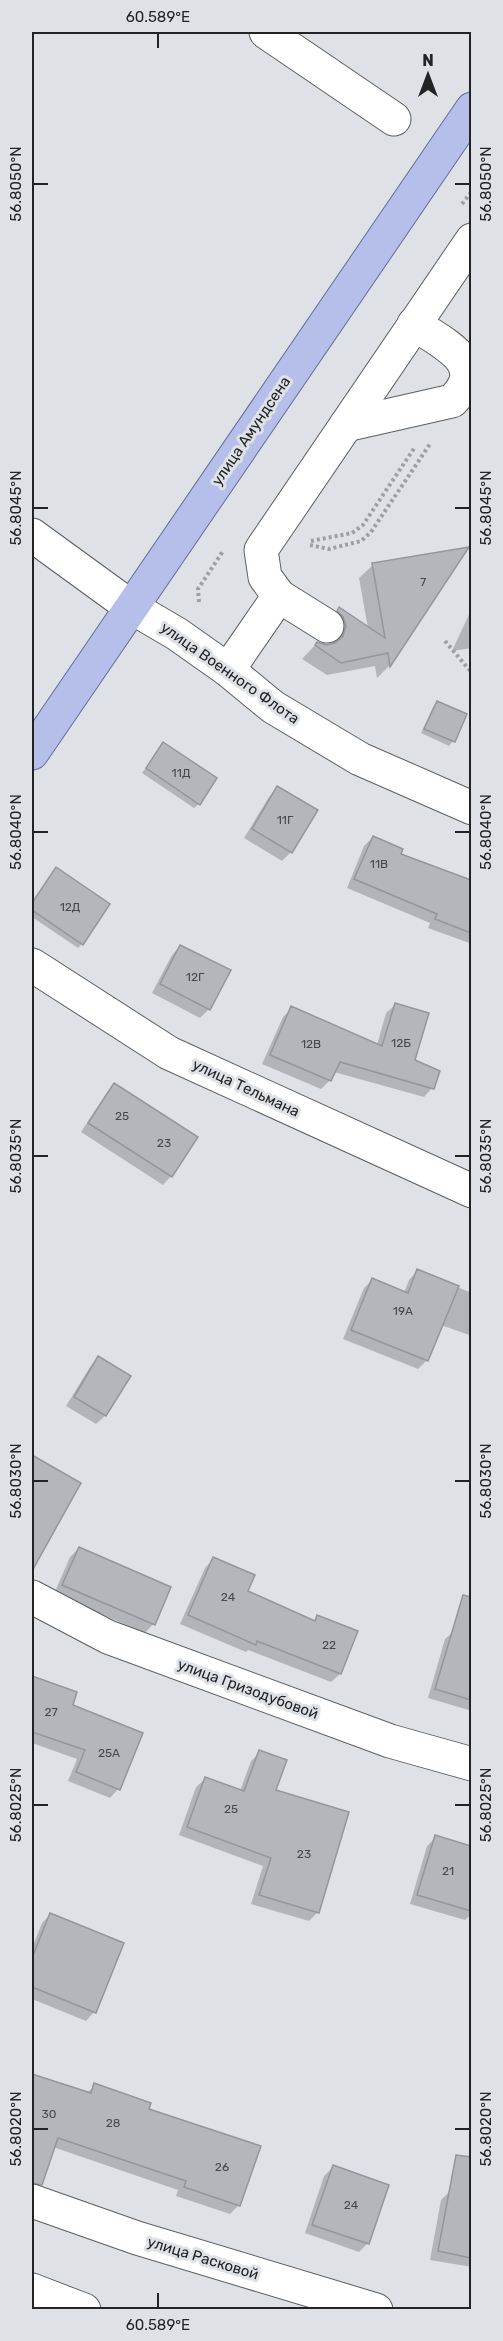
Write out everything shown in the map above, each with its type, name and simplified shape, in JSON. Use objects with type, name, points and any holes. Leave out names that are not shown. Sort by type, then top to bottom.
[{"type":"main road","name":"улица Амундсена","points":[[32,753],[471,109]]},
{"type":"street","points":[[266,32],[393,119]]},
{"type":"street","points":[[327,626],[279,596],[266,577],[261,550],[471,240]]},
{"type":"street","points":[[346,425],[460,395],[468,375],[464,360],[445,344],[414,324]]},
{"type":"street","name":"улица Военного Флота","points":[[32,536],[131,607],[177,634],[228,670],[273,707],[360,759],[471,808]]},
{"type":"street","points":[[228,670],[279,596]]},
{"type":"street","name":"улица Тельмана","points":[[32,964],[170,1053],[471,1191]]},
{"type":"street","name":"улица Гризодубовой","points":[[32,1597],[108,1637],[390,1741],[471,1764]]},
{"type":"street","name":"улица Расковой","points":[[32,2201],[137,2238],[376,2310]]},
{"type":"street","points":[[32,2290],[84,2310]]},
{"type":"path","points":[[435,437],[371,532],[361,541],[330,549],[300,543],[352,533],[363,525],[460,395]]},
{"type":"path","points":[[445,641],[471,673]]},
{"type":"building","points":[[469,547],[390,667],[388,653],[341,663],[315,645],[317,642],[326,645],[335,643],[343,636],[346,626],[343,617],[337,611],[339,607],[385,638],[372,563]]},
{"type":"building","points":[[437,701],[467,714],[455,742],[424,729]]},
{"type":"building","points":[[163,742],[217,778],[200,805],[146,768]]},
{"type":"building","points":[[277,786],[318,810],[292,853],[252,829]]},
{"type":"building","points":[[373,836],[403,849],[401,854],[471,880],[471,933],[435,919],[437,914],[354,879]]},
{"type":"building","points":[[56,867],[110,904],[83,945],[32,910],[32,903]]},
{"type":"building","points":[[180,945],[231,970],[210,1010],[160,984]]},
{"type":"building","points":[[395,1003],[429,1013],[415,1060],[440,1071],[434,1089],[340,1062],[331,1081],[270,1055],[291,1006],[382,1046]]},
{"type":"building","points":[[114,1083],[198,1137],[172,1177],[88,1123]]},
{"type":"building","points":[[417,1269],[459,1286],[428,1361],[351,1330],[372,1278],[408,1293]]},
{"type":"building","points":[[98,1356],[131,1376],[106,1416],[74,1397]]},
{"type":"building","points":[[32,1455],[81,1483],[32,1571]]},
{"type":"building","points":[[79,1547],[171,1587],[155,1625],[62,1585]]},
{"type":"building","points":[[213,1557],[255,1575],[248,1591],[315,1621],[317,1615],[358,1631],[341,1674],[257,1641],[256,1645],[188,1615]]},
{"type":"building","points":[[463,1595],[471,1597],[471,1700],[435,1689]]},
{"type":"building","points":[[32,1676],[77,1692],[73,1705],[143,1733],[120,1790],[76,1772],[85,1750],[32,1732]]},
{"type":"building","points":[[259,1750],[287,1760],[276,1790],[349,1812],[319,1913],[259,1895],[271,1858],[187,1827],[205,1777],[244,1791]]},
{"type":"building","points":[[435,1835],[471,1846],[471,1911],[417,1895]]},
{"type":"building","points":[[50,1913],[124,1943],[96,2013],[32,1987],[32,1958]]},
{"type":"building","points":[[32,2074],[91,2093],[94,2083],[151,2103],[149,2109],[261,2146],[240,2206],[184,2187],[186,2181],[58,2138],[42,2185],[32,2183]]},
{"type":"building","points":[[456,2155],[471,2157],[471,2258],[438,2251]]},
{"type":"building","points":[[333,2165],[389,2185],[369,2244],[312,2225]]}]
